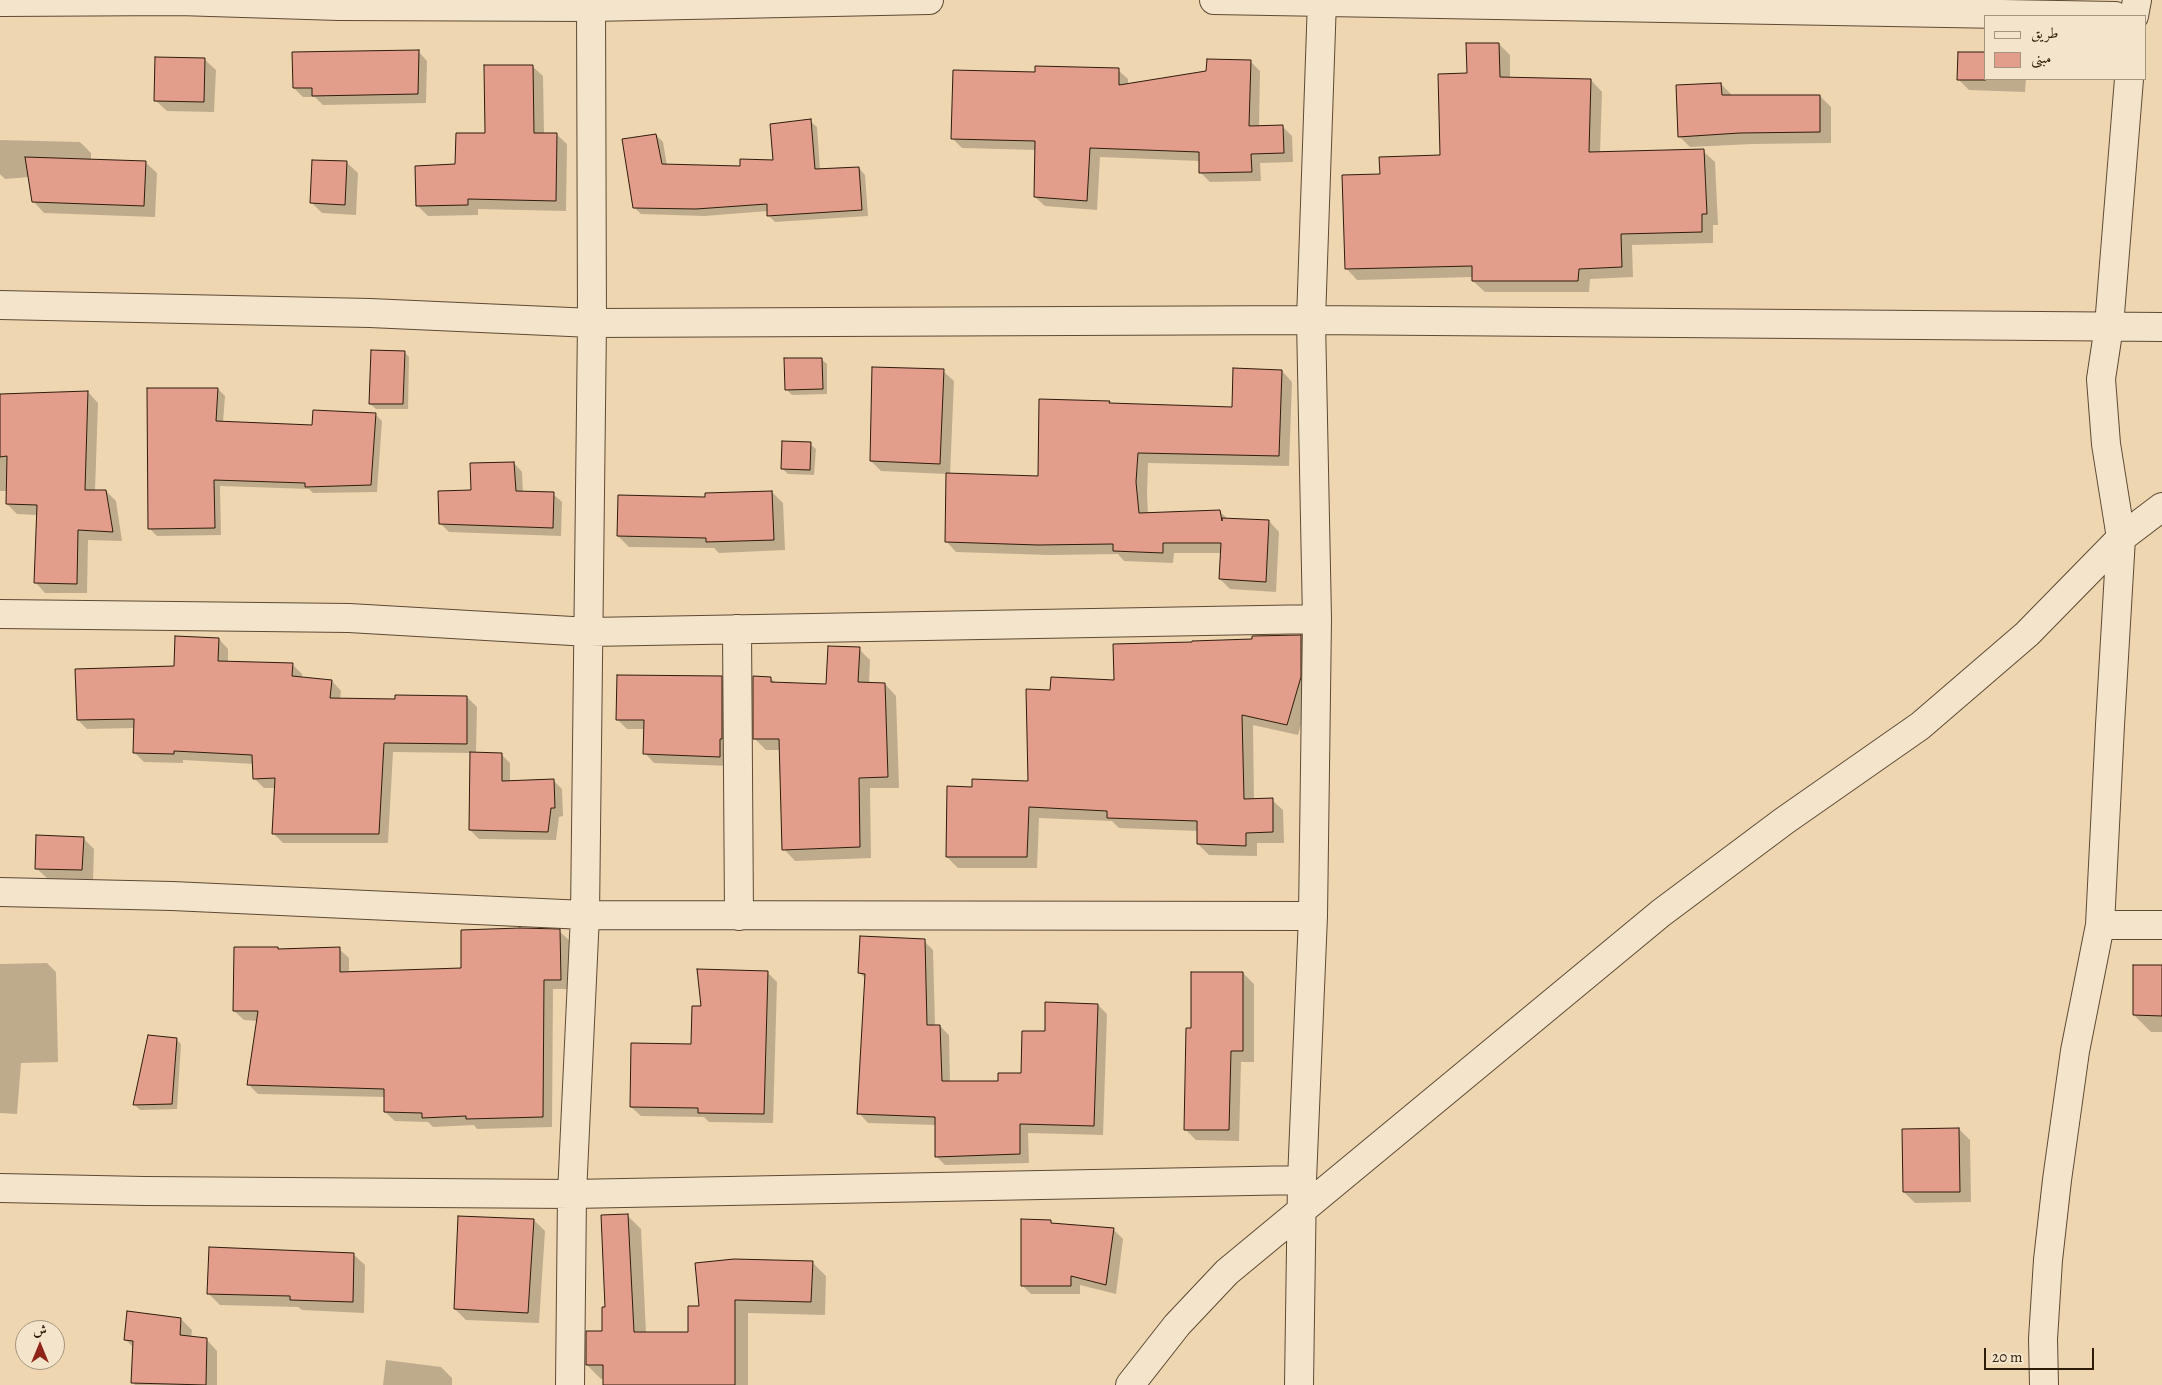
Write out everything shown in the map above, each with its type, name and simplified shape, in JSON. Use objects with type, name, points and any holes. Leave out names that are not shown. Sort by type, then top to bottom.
[{"type":"street","points":[[3,4],[179,1],[339,6],[929,0]]},
{"type":"street","points":[[1214,0],[1535,3],[2070,15]]},
{"type":"street","points":[[2134,15],[2136,0]]},
{"type":"street","points":[[1299,1385],[1302,1180],[1314,916],[1317,619],[1311,320],[1322,1]]},
{"type":"street","points":[[570,1385],[572,1194],[585,915],[592,323],[591,4]]},
{"type":"street","points":[[2044,1385],[2043,1339],[2047,1270],[2056,1189],[2075,1051],[2100,925],[2121,538],[2106,444],[2101,378],[2109,326],[2129,80]]},
{"type":"street","points":[[0,305],[370,313],[592,323],[1311,320],[2162,327]]},
{"type":"street","points":[[1130,1385],[1177,1325],[1227,1272],[1661,913],[1784,821],[1920,726],[2027,634],[2121,538],[2162,507]]},
{"type":"street","points":[[0,614],[349,618],[589,632],[1317,619]]},
{"type":"street","points":[[737,629],[740,916]]},
{"type":"street","points":[[0,892],[182,896],[585,915],[1314,916]]},
{"type":"street","points":[[2100,925],[2162,925]]},
{"type":"street","points":[[0,1188],[572,1194],[1302,1180]]},
{"type":"building","points":[[1466,43],[1499,43],[1500,77],[1591,79],[1589,152],[1704,149],[1707,214],[1702,214],[1702,232],[1621,234],[1622,267],[1579,269],[1578,281],[1472,281],[1472,266],[1345,269],[1342,175],[1380,174],[1379,157],[1440,155],[1438,74],[1467,73]]},
{"type":"building","points":[[419,50],[418,94],[312,96],[312,88],[293,88],[292,52]]},
{"type":"building","points":[[1958,52],[1984,52],[1984,80],[1957,80]]},
{"type":"building","points":[[155,57],[205,58],[204,102],[154,101]]},
{"type":"building","points":[[1207,59],[1251,60],[1249,126],[1283,125],[1284,153],[1251,154],[1252,172],[1199,173],[1199,152],[1090,148],[1087,201],[1034,197],[1035,141],[951,139],[953,70],[1035,72],[1035,66],[1119,68],[1119,85],[1206,71]]},
{"type":"building","points":[[484,65],[533,65],[534,133],[557,133],[556,201],[468,199],[468,205],[416,206],[415,166],[455,164],[456,133],[485,133]]},
{"type":"building","points":[[1721,83],[1722,95],[1820,95],[1820,132],[1740,133],[1678,137],[1676,85]]},
{"type":"building","points":[[811,119],[815,169],[859,167],[862,210],[767,216],[767,204],[696,209],[633,208],[622,139],[656,134],[662,164],[740,166],[740,159],[773,160],[770,124]]},
{"type":"building","points":[[25,157],[146,161],[144,206],[32,202]]},
{"type":"building","points":[[312,160],[347,161],[345,205],[310,203]]},
{"type":"building","points":[[371,350],[405,351],[403,404],[369,404]]},
{"type":"building","points":[[784,358],[822,358],[823,389],[785,390]]},
{"type":"building","points":[[872,367],[944,369],[940,464],[870,461]]},
{"type":"building","points":[[1233,368],[1282,370],[1279,456],[1138,453],[1136,482],[1139,513],[1220,510],[1222,521],[1222,518],[1269,520],[1266,582],[1219,579],[1221,543],[1163,543],[1163,553],[1113,551],[1113,544],[1038,545],[945,542],[946,473],[1038,476],[1039,399],[1232,407]]},
{"type":"building","points":[[147,388],[218,388],[216,421],[312,425],[313,410],[376,413],[371,485],[305,487],[305,483],[214,480],[215,528],[148,529]]},
{"type":"building","points":[[88,391],[85,490],[106,490],[113,532],[78,530],[77,584],[34,583],[37,505],[6,504],[7,456],[0,457],[0,394]]},
{"type":"building","points":[[782,441],[811,442],[810,470],[781,469]]},
{"type":"building","points":[[514,462],[516,491],[554,492],[553,528],[439,524],[438,491],[471,490],[470,463]]},
{"type":"building","points":[[772,491],[774,540],[706,542],[706,538],[617,536],[618,495],[705,497],[705,493]]},
{"type":"building","points":[[1301,635],[1301,677],[1287,725],[1242,715],[1244,799],[1273,798],[1273,832],[1246,833],[1246,846],[1197,844],[1197,821],[1107,818],[1107,811],[1029,807],[1027,857],[946,857],[947,786],[972,787],[972,779],[1028,781],[1026,689],[1050,690],[1051,677],[1114,680],[1113,644],[1192,642],[1252,639],[1252,636]]},
{"type":"building","points":[[175,636],[219,638],[218,661],[293,663],[292,676],[332,680],[330,698],[395,699],[395,695],[467,696],[467,744],[384,743],[379,834],[272,834],[275,778],[253,779],[252,755],[174,751],[174,754],[133,753],[134,719],[77,720],[75,669],[174,666]]},
{"type":"building","points":[[828,646],[860,647],[858,682],[885,683],[888,777],[859,778],[860,847],[782,850],[779,739],[753,739],[753,676],[771,677],[771,682],[826,684]]},
{"type":"building","points":[[617,675],[722,676],[722,739],[720,739],[720,757],[643,754],[644,720],[616,720]]},
{"type":"building","points":[[470,752],[502,753],[502,781],[554,779],[555,808],[551,808],[548,832],[469,830]]},
{"type":"building","points":[[36,835],[84,837],[82,870],[35,869]]},
{"type":"building","points":[[560,929],[561,980],[544,980],[543,1117],[466,1119],[466,1116],[422,1118],[422,1113],[384,1112],[384,1089],[247,1085],[258,1011],[233,1011],[234,947],[278,947],[278,949],[340,947],[340,972],[461,968],[461,930]]},
{"type":"building","points":[[860,936],[925,939],[927,1025],[940,1025],[942,1081],[998,1081],[998,1073],[1021,1073],[1022,1031],[1045,1031],[1045,1002],[1098,1004],[1094,1126],[1020,1124],[1020,1154],[935,1157],[935,1117],[857,1114],[865,974],[858,973]]},
{"type":"building","points":[[2133,965],[2162,965],[2162,1016],[2133,1015]]},
{"type":"building","points":[[697,969],[768,971],[764,1114],[698,1113],[698,1108],[630,1107],[631,1043],[691,1044],[692,1006],[701,1006]]},
{"type":"building","points":[[1191,972],[1243,972],[1243,1051],[1231,1051],[1229,1130],[1184,1130],[1186,1028],[1191,1028]]},
{"type":"building","points":[[148,1035],[177,1038],[172,1104],[133,1105]]},
{"type":"building","points":[[1959,1128],[1960,1192],[1903,1192],[1902,1129]]},
{"type":"building","points":[[628,1214],[634,1332],[688,1332],[688,1306],[699,1306],[695,1263],[734,1259],[813,1261],[811,1302],[735,1300],[735,1385],[603,1385],[603,1365],[586,1365],[586,1331],[602,1331],[602,1307],[605,1307],[601,1215]]},
{"type":"building","points":[[458,1216],[534,1219],[528,1313],[454,1309]]},
{"type":"building","points":[[1021,1219],[1051,1220],[1051,1223],[1114,1228],[1106,1285],[1071,1276],[1071,1286],[1021,1286]]},
{"type":"building","points":[[209,1247],[354,1253],[353,1302],[290,1300],[290,1296],[207,1294]]},
{"type":"building","points":[[127,1311],[181,1318],[180,1335],[207,1338],[206,1385],[131,1383],[133,1341],[124,1340]]}]
